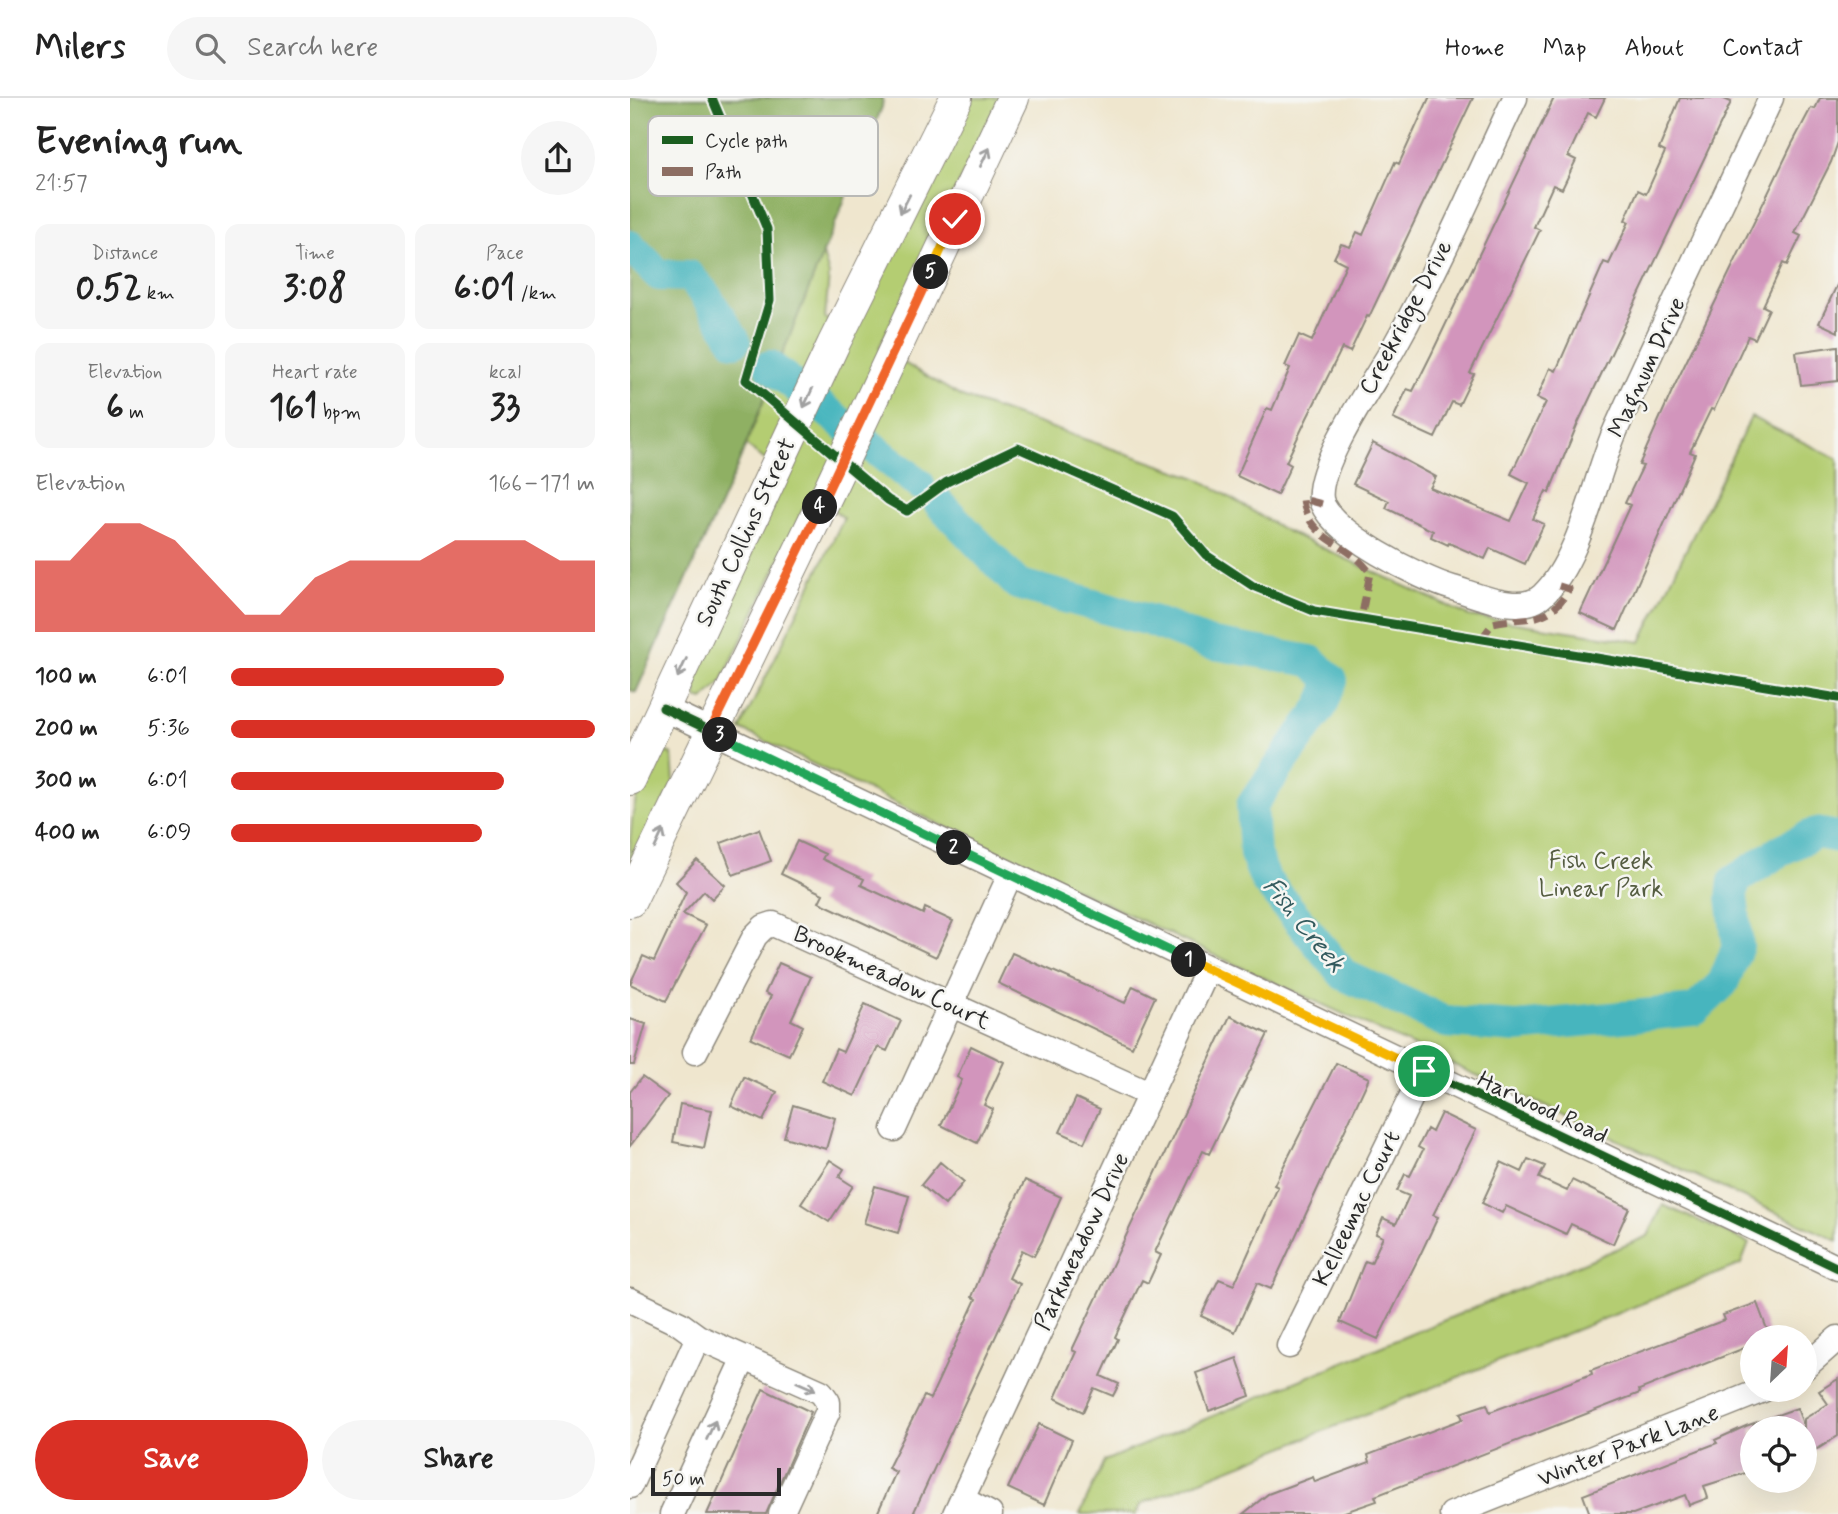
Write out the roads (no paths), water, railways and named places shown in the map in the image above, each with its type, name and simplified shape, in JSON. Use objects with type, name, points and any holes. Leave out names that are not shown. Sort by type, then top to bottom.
[{"type":"main road","points":[[630,901],[710,731],[831,486],[1013,98]]},
{"type":"main road","name":"South Collins Street","points":[[630,779],[947,102]]},
{"type":"street","name":"Creekridge Drive","points":[[1346,533],[1325,513],[1320,496],[1325,475],[1364,393],[1405,324],[1515,98]]},
{"type":"street","name":"Magnum Drive","points":[[1346,533],[1448,587],[1502,602],[1525,604],[1540,599],[1559,575],[1592,500],[1614,433],[1772,98]]},
{"type":"street","name":"Harwood Road","points":[[663,708],[1838,1268]]},
{"type":"street","points":[[894,1129],[1010,875]]},
{"type":"street","name":"Brookmeadow Court","points":[[695,1052],[755,936],[764,927],[773,924],[1149,1094]]},
{"type":"street","name":"Parkmeadow Drive","points":[[958,1506],[1208,969]]},
{"type":"street","name":"Kelleemac Court","points":[[1289,1346],[1424,1071]]},
{"type":"street","points":[[630,1300],[680,1324],[698,1337],[821,1392],[828,1402],[828,1411],[781,1514]]},
{"type":"street","points":[[630,1486],[698,1337]]},
{"type":"street","points":[[1817,1357],[1838,1338]]},
{"type":"street","points":[[672,1514],[744,1358]]},
{"type":"street","name":"Winter Park Lane","points":[[1452,1514],[1740,1399]]},
{"type":"street","points":[[958,1506],[990,1514]]},
{"type":"waterway","name":"Fish Creek","points":[[630,246],[659,275],[689,276],[704,293],[735,341]]},
{"type":"waterway","name":"Fish Creek","points":[[770,366],[919,484]]},
{"type":"waterway","name":"Fish Creek","points":[[939,503],[1017,584],[1152,621],[1208,643],[1311,661],[1332,680],[1322,706],[1252,805],[1255,854],[1266,881],[1344,975],[1446,1022],[1517,1027],[1695,1010],[1723,983],[1738,946],[1732,897],[1734,881],[1783,849],[1816,833],[1838,837]]},
{"type":"park label","name":"Fish Creek Linear Park","points":[[1601,874]]}]
